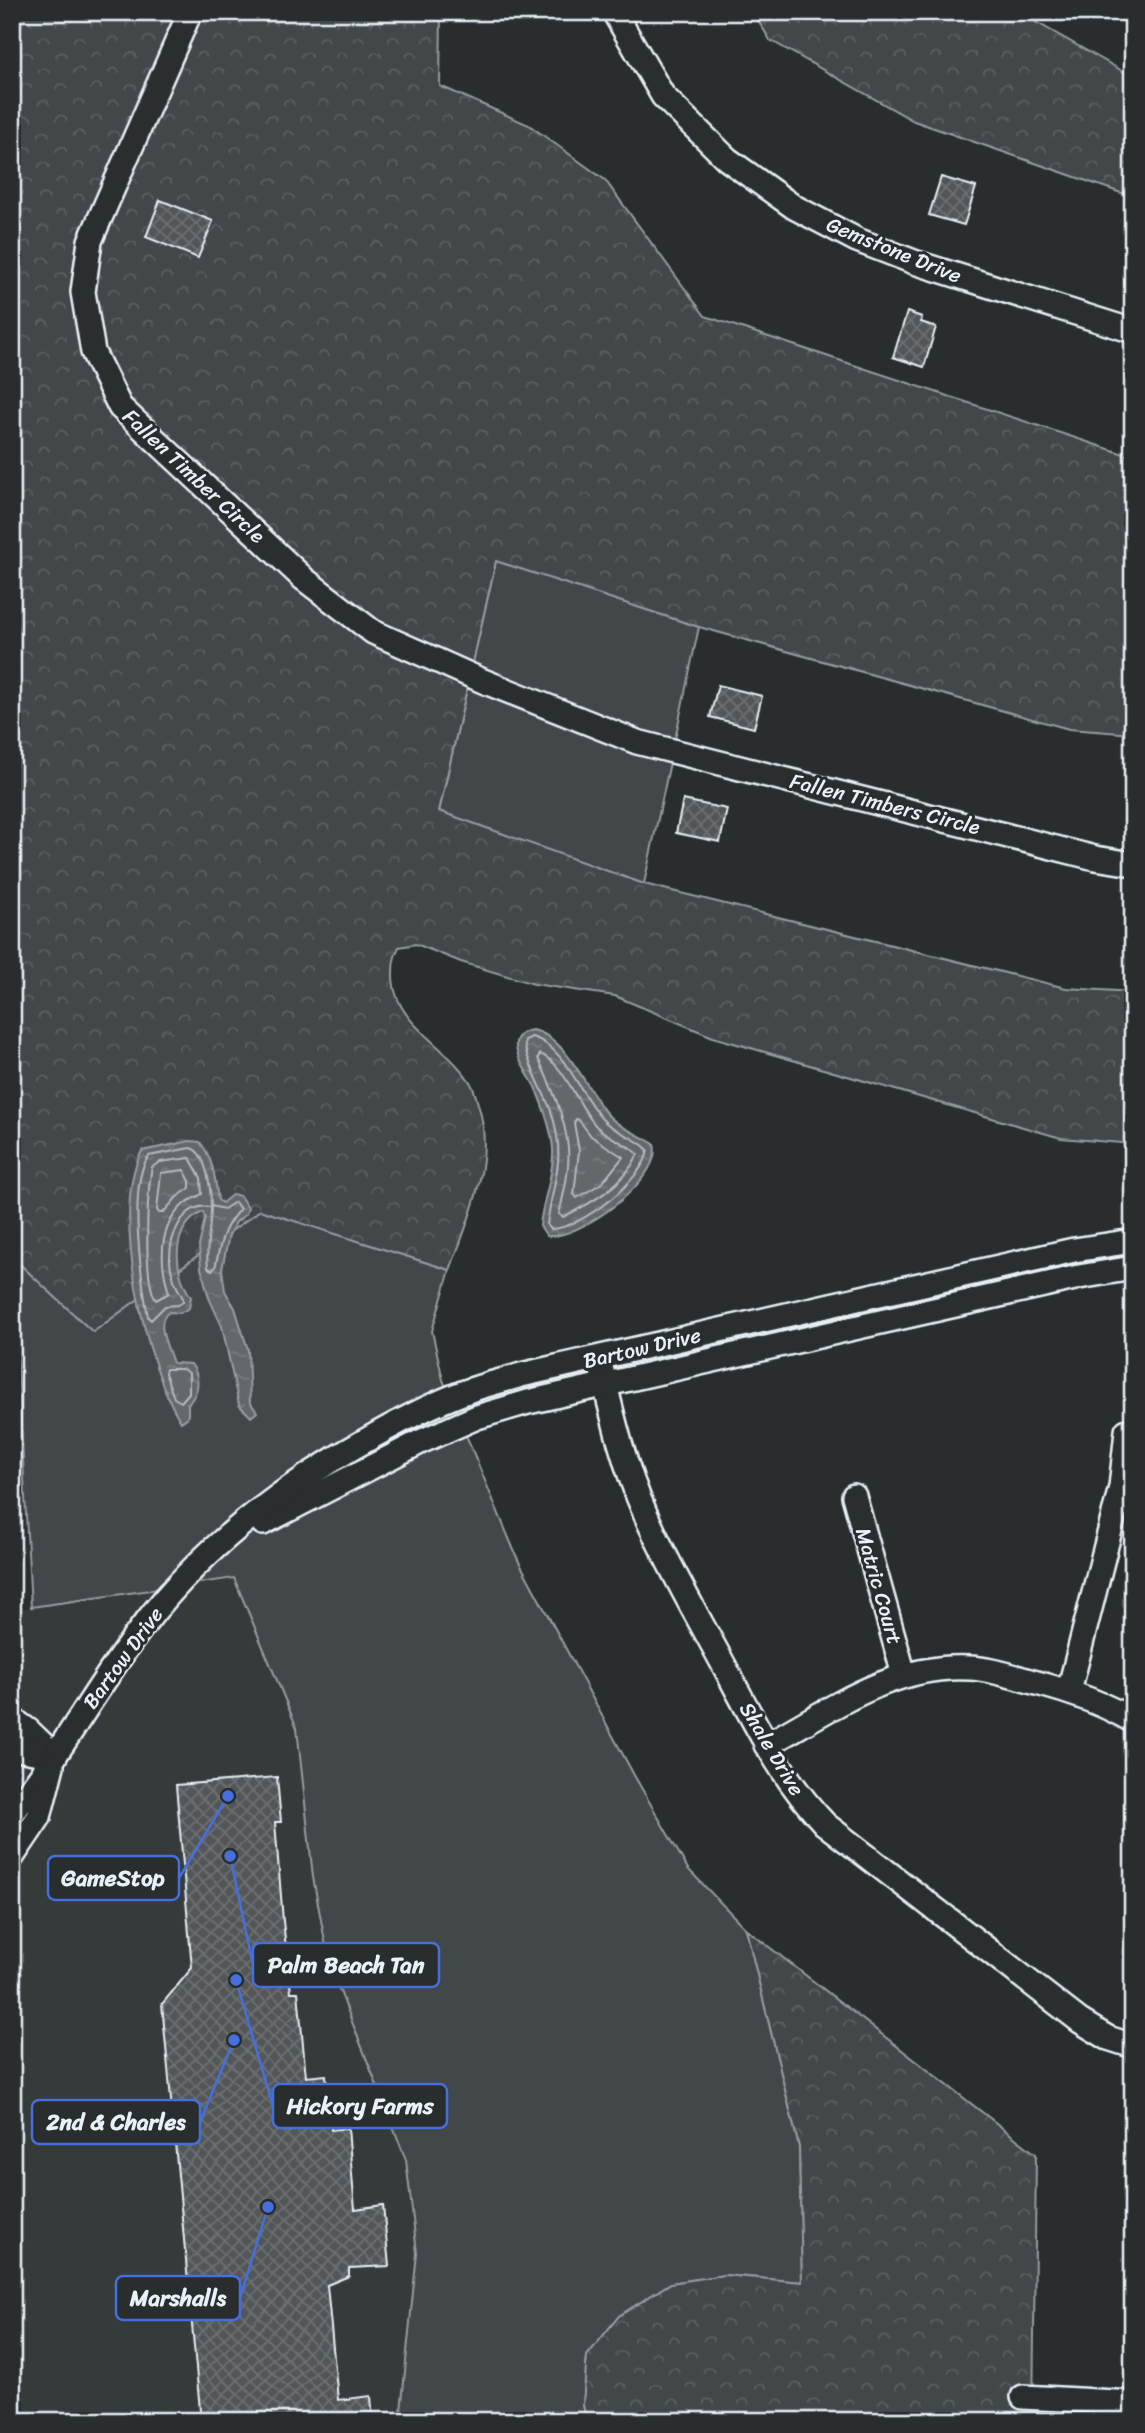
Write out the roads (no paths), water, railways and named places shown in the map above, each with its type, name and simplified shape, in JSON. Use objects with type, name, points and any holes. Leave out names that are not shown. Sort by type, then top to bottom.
[{"type":"street","name":"Fallen Timber Circle","points":[[190,12],[90,241],[83,292],[93,352],[120,407],[304,579],[373,632],[483,681],[637,742]]},
{"type":"street","name":"Gemstone Drive","points":[[614,12],[663,96],[727,159],[794,207],[857,240],[914,262],[1133,331]]},
{"type":"street","name":"Fallen Timbers Circle","points":[[637,742],[1096,858],[1133,864]]},
{"type":"street","name":"Bartow Drive","points":[[12,1813],[55,1756],[132,1640],[197,1563],[271,1500],[336,1457],[405,1419],[465,1392],[521,1375],[1074,1251],[1133,1241]]},
{"type":"street","name":"Bartow Drive","points":[[197,1563],[281,1511],[420,1442],[477,1417],[528,1402],[1079,1277],[1133,1268]]},
{"type":"street","name":"Shale Drive","points":[[599,1357],[629,1473],[644,1512],[787,1780],[825,1824],[1080,2021],[1108,2038],[1133,2046]]},
{"type":"street","points":[[1069,1691],[1121,1487],[1126,1431]]},
{"type":"street","name":"Matric Court","points":[[854,1496],[904,1675]]},
{"type":"street","points":[[766,1745],[863,1692],[904,1675],[940,1668],[994,1671],[1069,1691],[1113,1709],[1133,1721]]},
{"type":"street","points":[[12,1718],[55,1756]]},
{"type":"street","points":[[12,1748],[55,1756]]},
{"type":"street","points":[[12,1857],[39,1817],[55,1756]]},
{"type":"street","points":[[1023,2397],[1133,2403]]},
{"type":"water","points":[[532,1030],[544,1034],[565,1053],[612,1119],[654,1144],[654,1158],[633,1189],[598,1218],[561,1235],[547,1236],[540,1226],[552,1169],[552,1142],[541,1102],[516,1047],[520,1035]]},
{"type":"water","points":[[190,1141],[200,1142],[208,1156],[218,1200],[222,1203],[233,1194],[240,1196],[248,1208],[229,1235],[222,1269],[225,1291],[235,1308],[248,1350],[250,1402],[257,1412],[251,1417],[239,1405],[222,1326],[209,1298],[201,1268],[199,1246],[205,1218],[203,1212],[185,1228],[178,1251],[181,1275],[191,1297],[189,1308],[180,1313],[169,1312],[162,1328],[173,1363],[191,1364],[197,1379],[195,1395],[188,1404],[188,1417],[181,1422],[155,1365],[136,1288],[129,1210],[133,1177],[142,1151]]},
{"type":"place","name":"GameStop","points":[[228,1796]]},
{"type":"place","name":"Palm Beach Tan","points":[[230,1856]]},
{"type":"place","name":"Hickory Farms","points":[[236,1980]]},
{"type":"place","name":"2nd & Charles","points":[[234,2040]]},
{"type":"place","name":"Marshalls","points":[[268,2207]]}]
